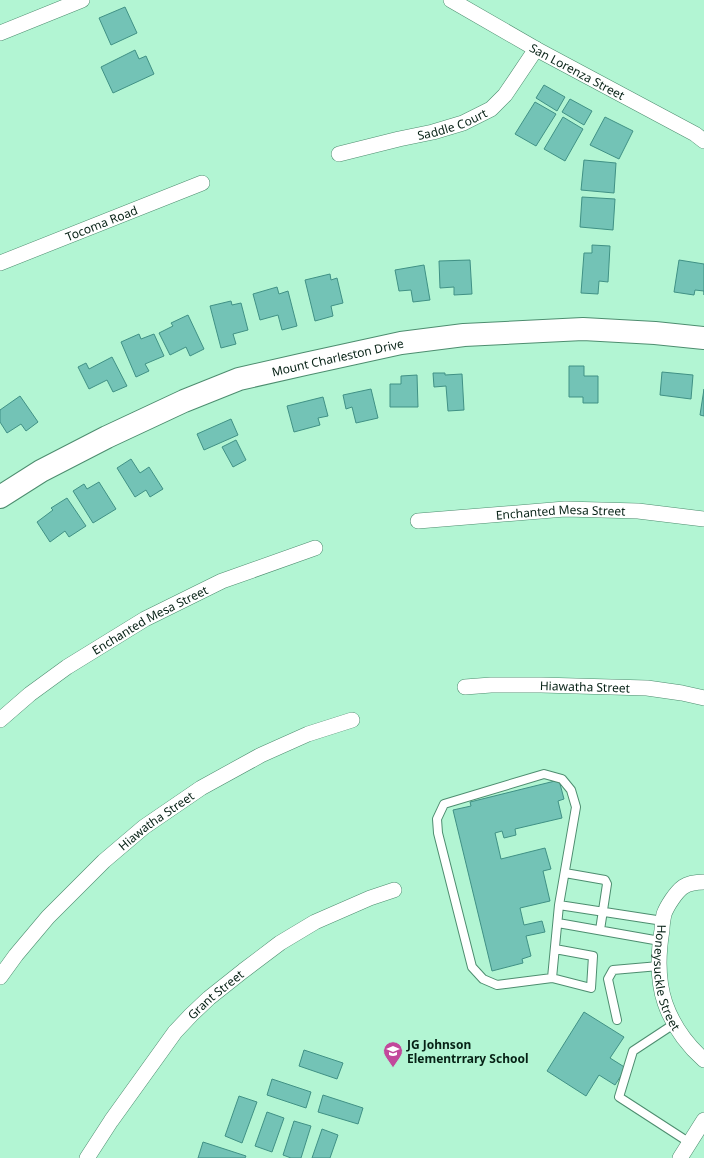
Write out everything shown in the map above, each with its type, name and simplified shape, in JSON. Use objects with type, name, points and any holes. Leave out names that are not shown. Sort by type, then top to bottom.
[{"type":"street","points":[[0,33],[82,0]]},
{"type":"street","name":"San Lorenza Street","points":[[451,0],[536,49],[695,134],[704,141]]},
{"type":"street","name":"Saddle Court","points":[[339,154],[433,132],[463,123],[491,109],[505,95],[536,49]]},
{"type":"street","name":"Tocoma Road","points":[[0,263],[202,183]]},
{"type":"street","name":"Mount Charleston Drive","points":[[0,497],[41,471],[106,436],[184,401],[238,379],[401,343],[464,336],[583,329],[655,333],[704,338]]},
{"type":"street","name":"Enchanted Mesa Street","points":[[418,521],[564,509],[638,511],[704,519]]},
{"type":"street","name":"Enchanted Mesa Street","points":[[0,720],[30,694],[67,667],[145,619],[222,581],[315,548]]},
{"type":"street","name":"Hiawatha Street","points":[[465,687],[491,685],[541,685],[648,688],[704,698]]},
{"type":"street","name":"Hiawatha Street","points":[[0,977],[16,955],[48,917],[104,861],[144,827],[201,788],[261,755],[308,734],[352,720]]},
{"type":"street","name":"Honeysuckle Street","points":[[704,882],[697,882],[685,886],[676,894],[664,914],[660,941],[659,966],[659,976],[664,1002],[674,1024],[691,1049],[704,1060]]},
{"type":"street","name":"Grant Street","points":[[87,1158],[111,1121],[175,1032],[209,998],[280,944],[315,922],[370,898],[394,890]]},
{"type":"street","points":[[680,1158],[704,1120]]},
{"type":"lane","points":[[552,978],[559,905],[576,807],[571,790],[562,779],[544,774],[444,804],[437,819],[438,833],[472,967],[483,979],[497,985],[552,978],[591,988],[593,956],[555,949]]},
{"type":"lane","points":[[565,873],[605,880],[607,884],[600,930]]},
{"type":"lane","points":[[559,905],[663,921]]},
{"type":"lane","points":[[558,923],[660,941]]},
{"type":"lane","points":[[617,1020],[608,979],[613,970],[659,966]]},
{"type":"lane","points":[[674,1024],[633,1051],[619,1097],[690,1143]]},
{"type":"building","points":[[125,7],[137,33],[111,45],[99,18]]},
{"type":"building","points":[[135,50],[139,59],[146,56],[154,74],[113,93],[101,67]]},
{"type":"building","points":[[544,85],[565,97],[557,111],[536,98]]},
{"type":"building","points":[[570,99],[592,111],[584,125],[562,112]]},
{"type":"building","points":[[535,102],[556,114],[536,146],[515,134]]},
{"type":"building","points":[[563,117],[583,129],[565,161],[544,149]]},
{"type":"building","points":[[605,117],[633,131],[619,159],[590,145]]},
{"type":"building","points":[[584,160],[616,163],[614,193],[581,190]]},
{"type":"building","points":[[582,197],[615,199],[613,230],[580,227]]},
{"type":"building","points":[[592,245],[610,246],[608,282],[599,281],[598,294],[581,293],[584,253],[592,253]]},
{"type":"building","points":[[470,260],[472,294],[454,295],[454,287],[440,288],[439,261]]},
{"type":"building","points":[[679,260],[704,264],[704,291],[695,290],[694,295],[674,292]]},
{"type":"building","points":[[424,265],[430,300],[413,302],[411,290],[399,291],[395,270]]},
{"type":"building","points":[[330,274],[331,280],[337,278],[343,303],[331,306],[333,316],[315,321],[305,280]]},
{"type":"building","points":[[277,287],[279,294],[288,291],[297,326],[282,330],[278,315],[260,320],[253,294]]},
{"type":"building","points":[[231,301],[232,305],[241,303],[248,330],[233,334],[236,344],[221,348],[210,306]]},
{"type":"building","points":[[188,315],[204,349],[190,356],[186,347],[170,355],[159,333],[173,326],[171,323]]},
{"type":"building","points":[[139,334],[141,339],[154,334],[164,356],[145,364],[149,371],[136,377],[121,342]]},
{"type":"building","points":[[112,357],[127,386],[113,392],[107,380],[89,389],[78,367],[86,363],[89,369]]},
{"type":"building","points":[[569,366],[584,366],[584,376],[598,376],[598,403],[583,403],[583,397],[569,397]]},
{"type":"building","points":[[662,372],[693,375],[691,399],[660,395]]},
{"type":"building","points":[[433,373],[445,373],[445,375],[462,374],[464,410],[448,411],[446,386],[434,387]]},
{"type":"building","points":[[417,375],[418,407],[390,407],[390,384],[401,384],[401,376]]},
{"type":"building","points":[[371,389],[378,418],[356,423],[352,407],[346,409],[343,395]]},
{"type":"building","points":[[704,389],[704,416],[700,415]]},
{"type":"building","points":[[20,396],[38,422],[26,431],[21,424],[7,433],[0,422],[0,410]]},
{"type":"building","points":[[323,397],[328,416],[318,418],[320,425],[294,432],[287,406]]},
{"type":"building","points":[[231,419],[238,435],[204,450],[197,434]]},
{"type":"building","points":[[236,440],[246,460],[233,467],[222,447]]},
{"type":"building","points":[[131,459],[140,473],[149,467],[163,489],[150,497],[146,490],[135,497],[117,468]]},
{"type":"building","points":[[99,482],[116,509],[93,523],[73,491],[84,484],[87,489]]},
{"type":"building","points":[[67,498],[86,526],[69,537],[65,531],[50,542],[37,522],[53,510],[51,508]]},
{"type":"building","points":[[559,780],[564,799],[558,801],[562,818],[515,829],[516,835],[504,838],[502,831],[495,833],[501,859],[545,848],[551,869],[543,871],[550,901],[520,908],[524,925],[542,921],[545,932],[526,936],[531,956],[522,959],[523,963],[492,971],[453,810],[471,806],[470,802]]},
{"type":"building","points":[[584,1012],[624,1037],[610,1058],[626,1068],[615,1085],[599,1075],[586,1096],[547,1071]]},
{"type":"building","points":[[304,1050],[343,1063],[337,1079],[299,1066]]},
{"type":"building","points":[[272,1079],[311,1092],[306,1108],[267,1095]]},
{"type":"building","points":[[323,1095],[363,1108],[358,1124],[318,1112]]},
{"type":"building","points":[[239,1096],[257,1102],[242,1143],[225,1136]]},
{"type":"building","points":[[267,1112],[284,1118],[272,1152],[255,1146]]},
{"type":"building","points":[[294,1121],[311,1126],[301,1158],[291,1158],[283,1155]]},
{"type":"building","points":[[322,1129],[338,1135],[330,1158],[312,1158]]},
{"type":"building","points":[[203,1142],[246,1156],[245,1158],[198,1158]]},
{"type":"place","name":"JG Johnson Elementrrary School","points":[[393,1068]]}]
